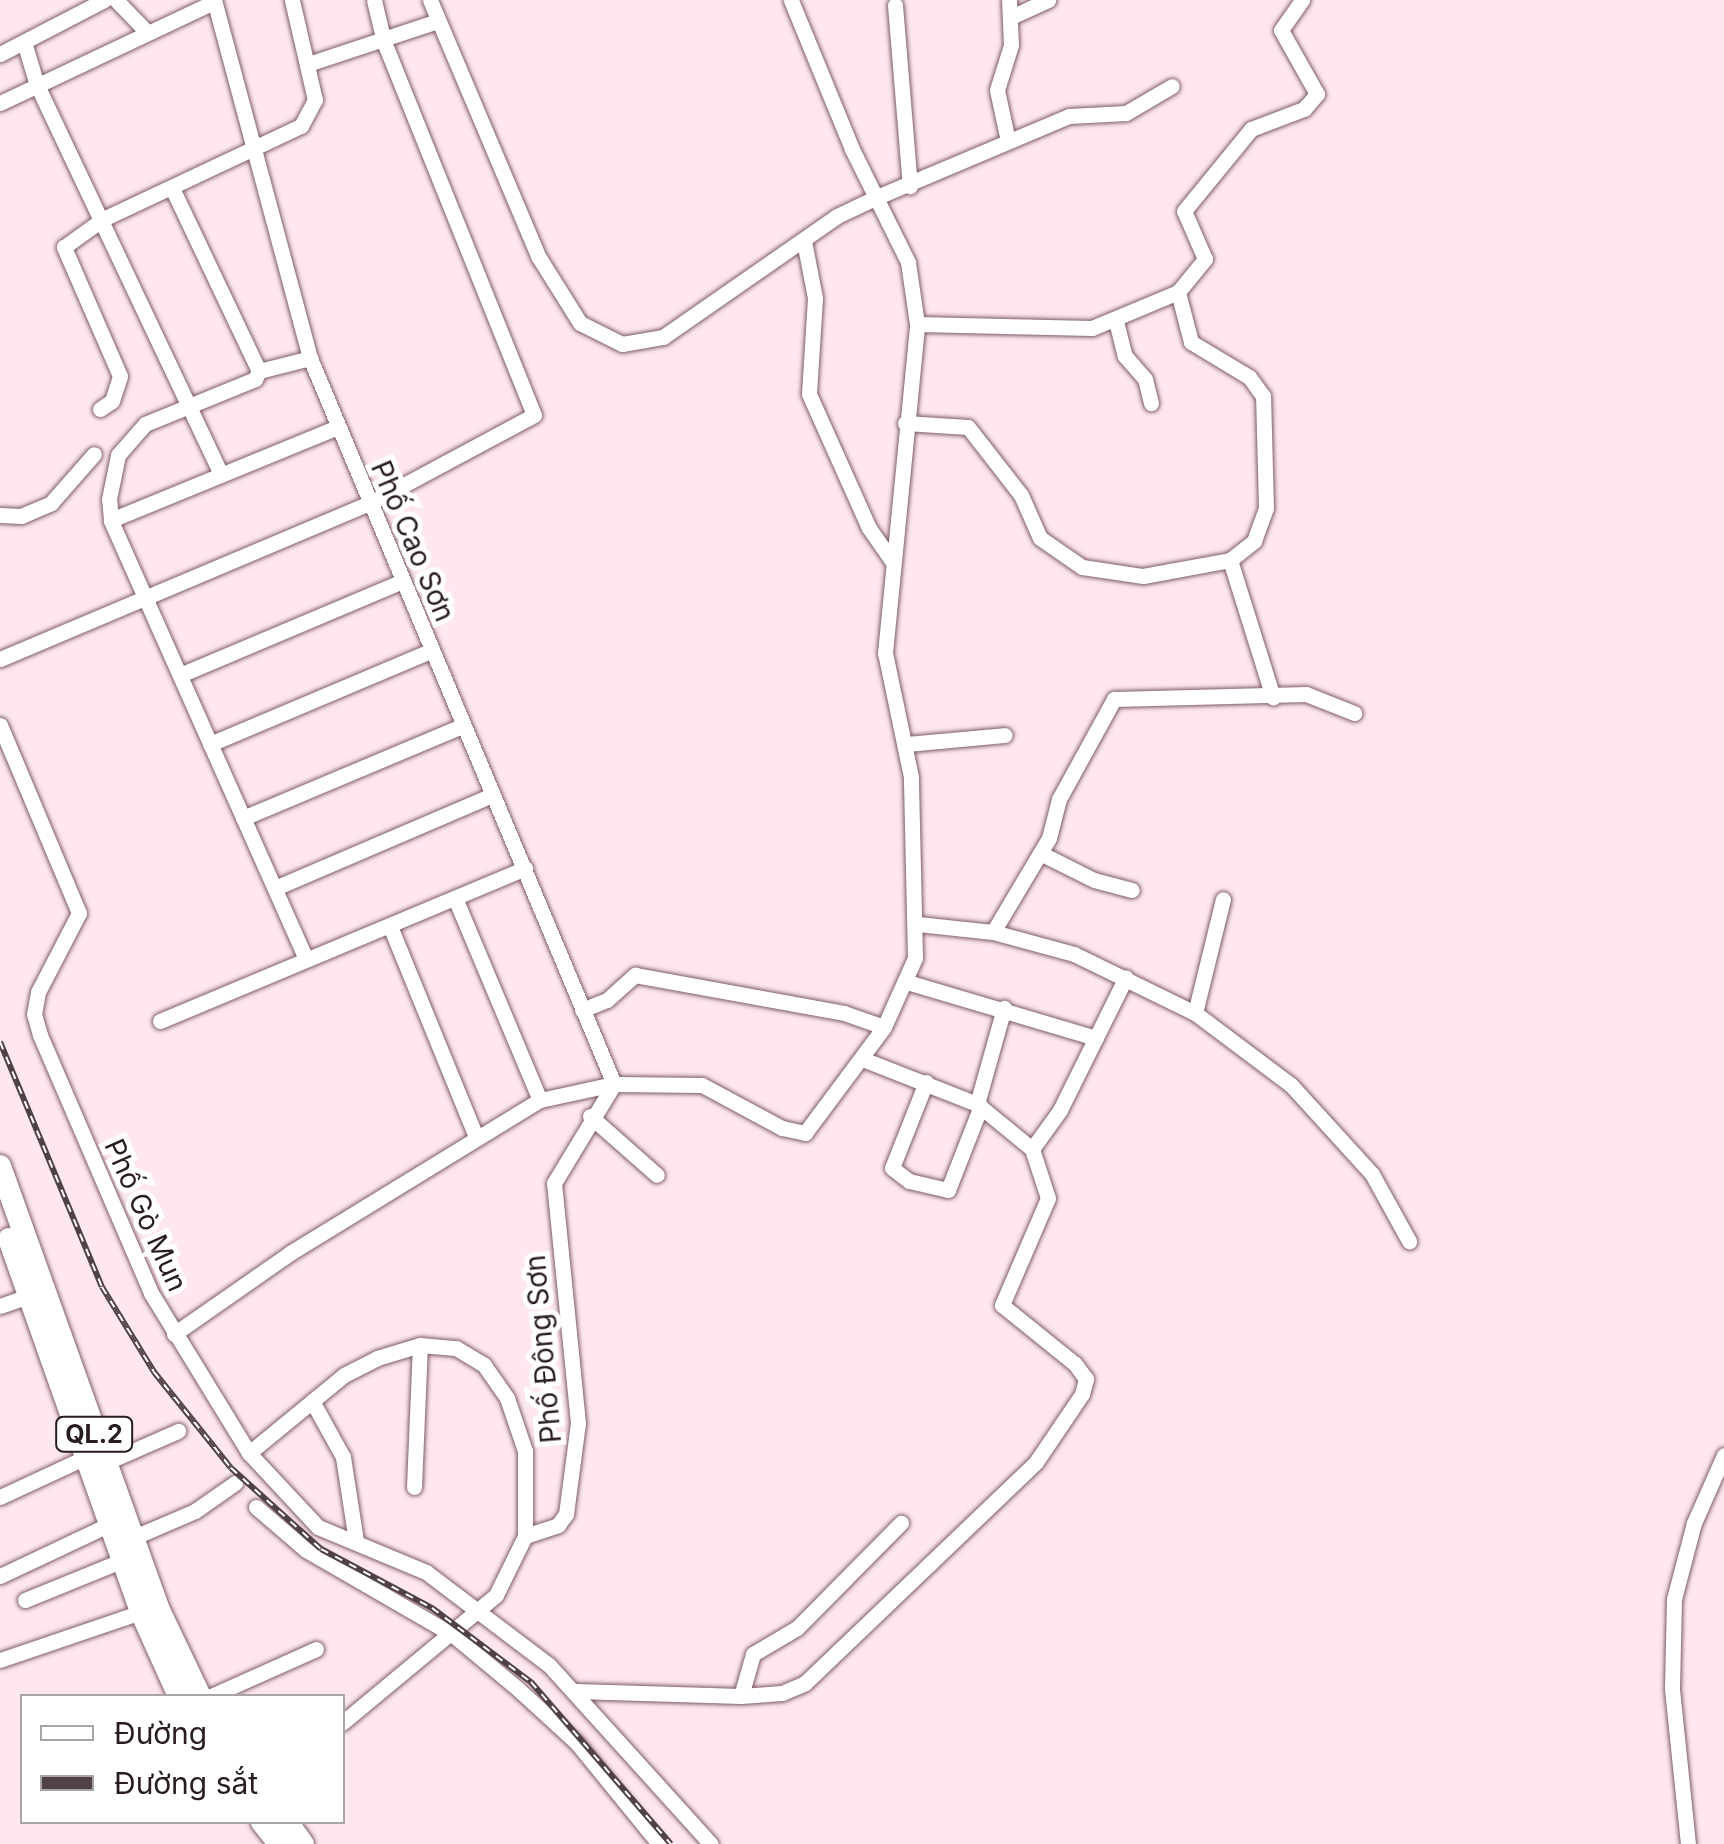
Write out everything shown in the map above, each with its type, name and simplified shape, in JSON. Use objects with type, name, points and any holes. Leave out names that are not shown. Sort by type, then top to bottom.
[{"type":"highway","name":"QL.2","points":[[0,1166],[95,1460],[110,1524],[128,1549],[141,1612],[177,1694]]},
{"type":"highway","name":"QL.2","points":[[0,1212],[28,1296],[128,1549],[199,1694]]},
{"type":"street","points":[[0,54],[104,0]]},
{"type":"street","points":[[116,0],[147,32]]},
{"type":"street","points":[[100,409],[112,401],[120,376],[64,247],[103,219],[173,190],[301,126],[312,110],[308,64],[292,0]]},
{"type":"street","points":[[0,659],[370,503],[529,422],[536,408],[384,42],[374,0]]},
{"type":"street","points":[[430,0],[434,22],[538,256],[580,323],[601,338],[622,344],[663,337],[877,196],[910,186],[1069,116],[1126,113],[1172,86]]},
{"type":"street","points":[[174,1334],[476,1137],[540,1100],[614,1084],[702,1086],[782,1128],[804,1132],[863,1060],[908,982],[918,924],[906,744],[885,653],[916,324],[908,262],[791,0]]},
{"type":"street","points":[[1008,0],[1008,63],[997,90],[1008,142]]},
{"type":"street","points":[[1011,18],[1048,0]]},
{"type":"street","points":[[916,324],[1092,328],[1178,292],[1205,258],[1184,212],[1251,129],[1314,101],[1314,84],[1281,30],[1302,0]]},
{"type":"street","points":[[0,103],[214,1]]},
{"type":"street","name":"Phố Cao Sơn","points":[[214,1],[250,153],[310,358],[614,1084]]},
{"type":"street","points":[[895,5],[910,186]]},
{"type":"street","points":[[308,64],[384,42],[434,22]]},
{"type":"street","points":[[24,42],[37,85],[221,475]]},
{"type":"street","points":[[173,190],[259,371]]},
{"type":"street","points":[[804,241],[815,298],[810,394],[869,528],[892,561]]},
{"type":"street","points":[[905,423],[968,428],[1021,494],[1040,538],[1082,567],[1143,576],[1230,560],[1254,541],[1266,508],[1263,396],[1249,377],[1191,342],[1178,292]]},
{"type":"street","points":[[1116,321],[1125,356],[1145,379],[1151,404]]},
{"type":"street","points":[[306,960],[111,520],[110,483],[128,438],[259,371],[310,358]]},
{"type":"street","points":[[111,520],[338,427]]},
{"type":"street","points":[[0,515],[20,516],[51,503],[94,454]]},
{"type":"street","points":[[1230,560],[1272,697]]},
{"type":"street","points":[[180,675],[403,582]]},
{"type":"street","points":[[210,744],[432,650]]},
{"type":"street","points":[[993,932],[1040,853],[1059,798],[1114,699],[1324,696],[1354,713]]},
{"type":"street","name":"Phố Gò Mun","points":[[0,726],[79,913],[38,992],[34,1014],[151,1293],[249,1453],[294,1507],[318,1526],[426,1572],[480,1609],[576,1690],[711,1844]]},
{"type":"street","points":[[243,818],[462,726]]},
{"type":"street","points":[[906,744],[1006,735]]},
{"type":"street","points":[[275,888],[492,795]]},
{"type":"street","points":[[1040,853],[1094,880],[1132,890]]},
{"type":"street","points":[[160,1020],[525,868]]},
{"type":"street","points":[[455,898],[540,1100]]},
{"type":"street","points":[[1195,1013],[1223,899]]},
{"type":"street","points":[[918,924],[993,932],[1074,954],[1195,1013],[1292,1085],[1372,1174],[1409,1241]]},
{"type":"street","points":[[390,926],[476,1137]]},
{"type":"street","points":[[582,1010],[607,1000],[635,975],[844,1012],[884,1027]]},
{"type":"street","points":[[1032,1149],[1060,1110],[1126,977]]},
{"type":"street","points":[[908,982],[1096,1038]]},
{"type":"street","points":[[926,1082],[892,1168],[909,1181],[948,1190],[979,1105],[1004,1008]]},
{"type":"street","points":[[576,1690],[740,1696],[793,1689],[842,1653],[1036,1462],[1082,1394],[1086,1379],[1076,1364],[1002,1306],[1048,1198],[1032,1149],[979,1105],[863,1060]]},
{"type":"street","name":"Phố Đông Sơn","points":[[524,1536],[558,1525],[573,1493],[573,1341],[553,1198],[561,1163],[614,1084]]},
{"type":"street","points":[[590,1116],[657,1175]]},
{"type":"street","points":[[0,1306],[28,1296]]},
{"type":"street","points":[[414,1487],[420,1345]]},
{"type":"street","points":[[249,1453],[344,1375],[420,1345],[456,1348],[484,1364],[507,1398],[525,1452],[524,1536],[506,1584],[453,1635],[345,1720]]},
{"type":"street","points":[[312,1401],[343,1457],[356,1541]]},
{"type":"street","points":[[0,1497],[178,1431]]},
{"type":"street","points":[[1688,1844],[1672,1688],[1674,1599],[1694,1523],[1724,1455]]},
{"type":"street","points":[[25,1600],[128,1549],[236,1483]]},
{"type":"street","points":[[256,1507],[306,1550],[453,1635],[577,1743],[659,1844]]},
{"type":"street","points":[[740,1696],[753,1654],[797,1628],[900,1523]]},
{"type":"street","points":[[0,1576],[110,1524]]},
{"type":"street","points":[[0,1660],[141,1612]]},
{"type":"street","points":[[215,1694],[316,1649]]},
{"type":"railway","points":[[0,1042],[102,1287],[154,1372],[231,1468],[321,1549],[432,1608],[531,1682],[671,1844]]}]
